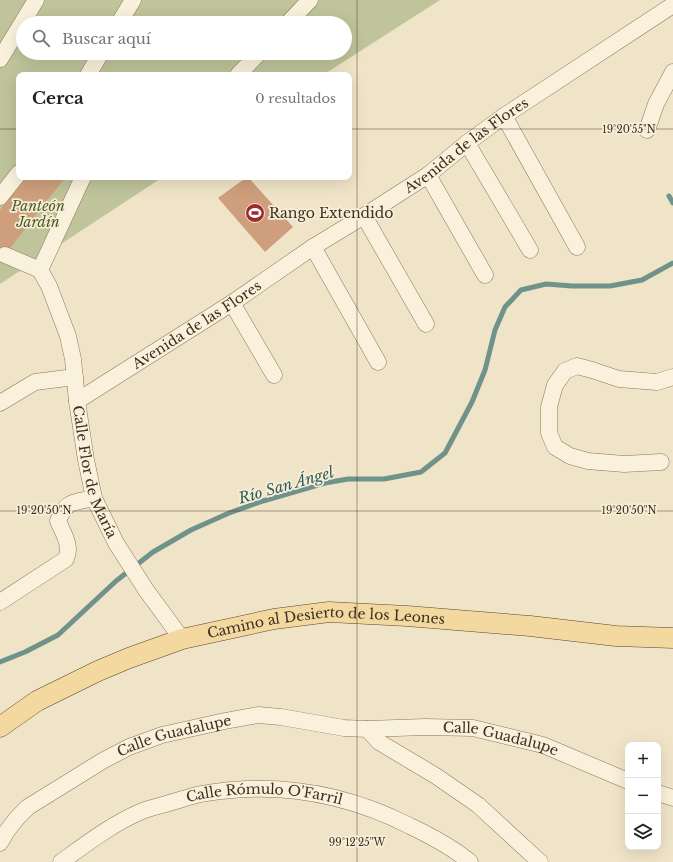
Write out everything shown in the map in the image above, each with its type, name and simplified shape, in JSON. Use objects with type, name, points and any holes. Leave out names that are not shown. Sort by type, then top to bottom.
[{"type":"main road","name":"Camino al Desierto de los Leones","points":[[0,727],[37,701],[98,671],[129,658],[182,640],[274,619],[329,612],[530,626],[616,636],[673,638]]},
{"type":"street","points":[[26,16],[36,0]]},
{"type":"street","points":[[123,16],[133,0]]},
{"type":"street","points":[[295,16],[310,0]]},
{"type":"street","name":"Avenida de las Flores","points":[[77,401],[232,304],[313,247],[428,174],[504,116],[673,4]]},
{"type":"street","points":[[0,59],[16,33]]},
{"type":"street","points":[[90,72],[97,60]]},
{"type":"street","points":[[241,72],[252,60]]},
{"type":"street","points":[[647,130],[656,104],[673,72]]},
{"type":"street","points":[[504,116],[577,247]]},
{"type":"street","points":[[467,143],[530,250]]},
{"type":"street","points":[[428,174],[485,275]]},
{"type":"street","points":[[5,255],[40,270],[82,180]]},
{"type":"street","points":[[364,216],[426,324]]},
{"type":"street","points":[[313,247],[378,362]]},
{"type":"street","name":"Calle Flor de María","points":[[40,270],[49,286],[68,336],[73,359],[77,401],[86,460],[94,498],[116,544],[146,590],[182,640]]},
{"type":"street","points":[[232,304],[274,375]]},
{"type":"street","points":[[660,462],[624,464],[588,461],[570,456],[555,447],[549,433],[549,407],[555,385],[565,371],[577,366],[619,379],[657,382],[673,377]]},
{"type":"street","points":[[0,403],[36,382],[75,377]]},
{"type":"street","points":[[0,602],[66,559],[69,546],[58,521],[62,511],[69,504],[94,498]]},
{"type":"street","name":"Calle Guadalupe","points":[[3,837],[28,807],[104,760],[129,747],[162,735],[258,715],[281,717],[344,728],[473,728],[508,735],[543,745],[625,780]]},
{"type":"street","points":[[367,729],[380,742],[436,776],[478,805],[540,862]]},
{"type":"street","name":"Calle Rómulo O'Farril","points":[[61,862],[93,838],[141,812],[201,794],[254,788],[291,790],[332,796],[391,816],[458,852],[470,862]]},
{"type":"street","points":[[661,794],[673,798]]},
{"type":"green space","name":"Panteón Jardín","points":[[0,0],[440,0],[352,56],[352,16],[16,16],[16,60],[346,60],[328,72],[16,72],[16,180],[158,180],[0,284]]},
{"type":"building","points":[[24,180],[63,180],[0,261],[0,210]]},
{"type":"building","name":"Rango Extendido","points":[[243,180],[251,180],[293,227],[265,252],[218,198]]},
{"type":"waterway","name":"Río San Ángel","points":[[669,196],[673,203]]},
{"type":"waterway","name":"Río San Ángel","points":[[0,662],[25,652],[58,635],[116,581],[153,552],[191,530],[229,513],[263,501],[325,483],[348,479],[384,479],[421,472],[445,453],[472,402],[485,370],[495,330],[505,307],[521,290],[546,284],[610,286],[642,280],[673,263]]},
{"type":"place","name":"Rango Extendido","points":[[255,213]]}]
